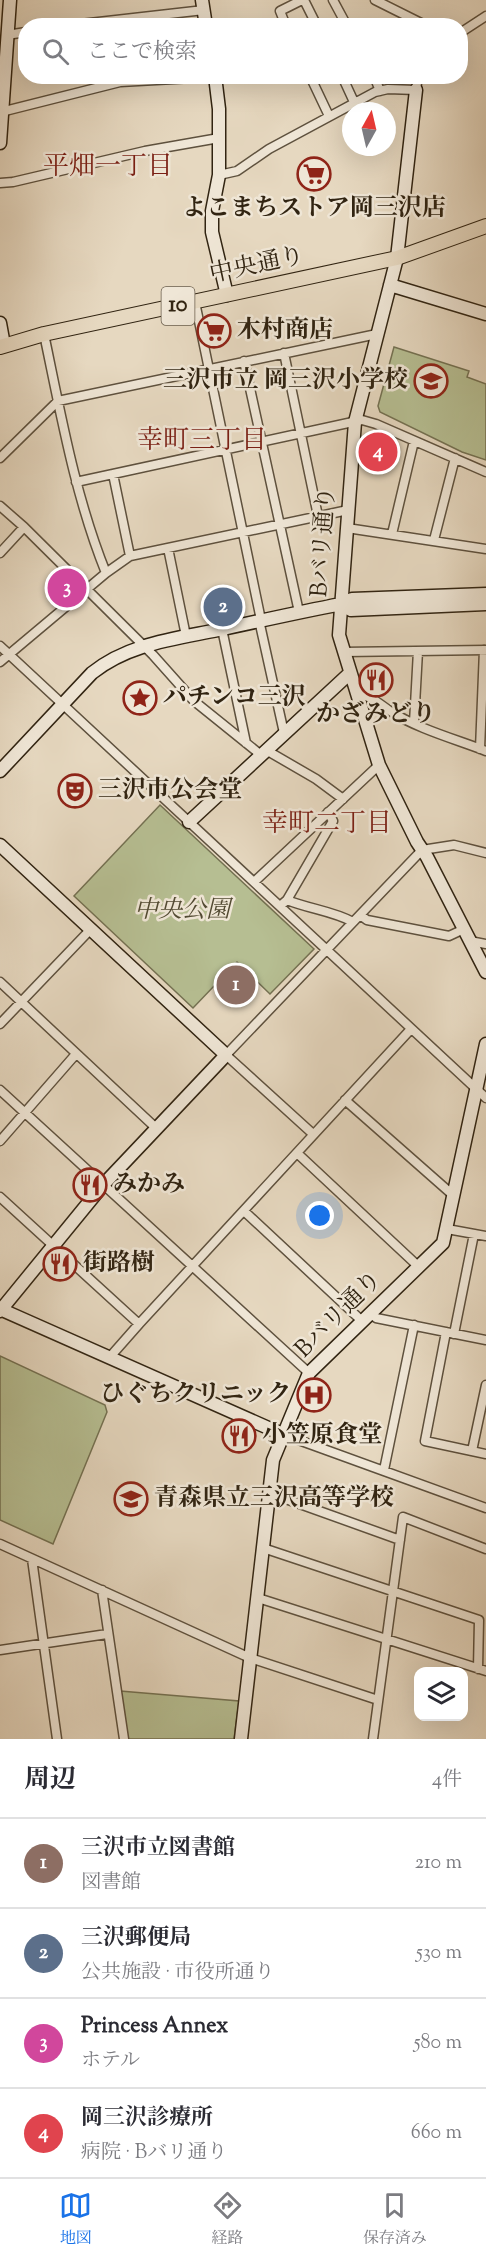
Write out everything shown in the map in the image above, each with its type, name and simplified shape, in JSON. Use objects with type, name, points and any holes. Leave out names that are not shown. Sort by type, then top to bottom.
[{"type":"main road","name":"中央通り","points":[[2,346],[44,334],[397,258],[486,226]]},
{"type":"street","points":[[0,143],[10,0]]},
{"type":"street","points":[[283,18],[280,11],[303,0],[313,18]]},
{"type":"street","points":[[333,0],[343,18]]},
{"type":"street","points":[[375,0],[411,18]]},
{"type":"street","points":[[116,18],[203,5]]},
{"type":"street","points":[[468,27],[486,15]]},
{"type":"street","points":[[7,35],[18,33]]},
{"type":"street","points":[[1,112],[112,84]]},
{"type":"street","points":[[215,84],[219,175],[212,232],[227,296]]},
{"type":"street","points":[[314,84],[329,116]]},
{"type":"street","points":[[346,84],[354,102],[380,91],[402,88],[416,90],[417,84]]},
{"type":"street","points":[[377,84],[380,91]]},
{"type":"street","name":"Bバリ通り","points":[[416,90],[397,258],[355,422],[339,635],[379,765],[486,972]]},
{"type":"street","points":[[219,175],[237,171],[269,149],[342,109]]},
{"type":"street","points":[[0,183],[13,182],[145,151],[219,138]]},
{"type":"street","points":[[390,285],[486,314]]},
{"type":"street","points":[[195,302],[284,734]]},
{"type":"street","points":[[0,323],[2,346]]},
{"type":"street","points":[[44,334],[76,482],[90,531],[106,573]]},
{"type":"street","points":[[0,458],[58,401],[376,334]]},
{"type":"street","points":[[284,353],[318,516]]},
{"type":"street","points":[[244,361],[298,612]]},
{"type":"street","points":[[76,482],[362,420],[486,472]]},
{"type":"street","points":[[392,534],[414,441]]},
{"type":"street","points":[[434,540],[455,458]]},
{"type":"street","points":[[113,474],[130,556]]},
{"type":"street","points":[[0,506],[87,589],[194,701],[246,743],[316,779],[343,799]]},
{"type":"street","points":[[0,662],[106,573],[130,556],[348,510]]},
{"type":"street","points":[[0,553],[24,527]]},
{"type":"street","points":[[347,528],[486,549]]},
{"type":"street","points":[[168,548],[186,636]]},
{"type":"street","points":[[0,771],[92,673],[106,661],[143,646],[341,604],[352,599],[486,594]]},
{"type":"street","points":[[341,604],[351,610],[486,604]]},
{"type":"street","points":[[222,629],[246,743]]},
{"type":"street","points":[[0,646],[254,882],[284,903],[326,951],[481,1094]]},
{"type":"street","points":[[344,652],[485,650],[483,750],[395,714],[366,694],[357,694]]},
{"type":"street","points":[[414,723],[418,651]]},
{"type":"street","points":[[189,822],[350,673]]},
{"type":"street","points":[[254,882],[379,765]]},
{"type":"street","points":[[284,903],[333,821],[328,812]]},
{"type":"street","points":[[486,853],[454,844],[422,850],[103,1185],[0,1310],[282,1434],[486,1508]]},
{"type":"street","points":[[0,845],[313,1134]]},
{"type":"street","points":[[284,903],[343,917],[353,922]]},
{"type":"street","points":[[360,915],[367,920],[449,936],[467,935],[486,944]]},
{"type":"street","points":[[0,1024],[90,930]]},
{"type":"street","points":[[0,982],[156,1128]]},
{"type":"street","points":[[109,1358],[411,1029]]},
{"type":"street","name":"Bバリ通り","points":[[241,1739],[273,1460],[282,1434],[309,1372],[443,1243],[481,1094],[486,1044]]},
{"type":"street","points":[[0,1141],[76,1054]]},
{"type":"street","points":[[0,1090],[309,1372]]},
{"type":"street","points":[[345,1100],[454,1196]]},
{"type":"street","points":[[297,1153],[418,1267]]},
{"type":"street","points":[[0,1197],[139,1324]]},
{"type":"street","points":[[243,1211],[367,1318],[486,1340]]},
{"type":"street","points":[[447,1230],[486,1236]]},
{"type":"street","points":[[474,1234],[425,1441],[486,1454]]},
{"type":"street","points":[[384,1470],[414,1325]]},
{"type":"street","points":[[472,1451],[486,1385]]},
{"type":"street","points":[[269,1493],[400,1540]]},
{"type":"street","points":[[373,1739],[402,1517],[486,1549]]},
{"type":"street","points":[[0,1544],[250,1658],[378,1700]]},
{"type":"street","points":[[258,1598],[482,1670],[479,1620],[263,1548]]},
{"type":"street","points":[[32,1559],[57,1739]]},
{"type":"street","points":[[102,1590],[124,1739]]},
{"type":"street","points":[[0,1650],[107,1634]]},
{"type":"green space","points":[[394,347],[469,371],[467,377],[486,384],[486,460],[462,452],[380,412],[378,406]]},
{"type":"green space","name":"中央公園","points":[[160,805],[314,949],[270,994],[237,962],[193,1008],[74,896]]},
{"type":"green space","points":[[0,1356],[105,1405],[107,1412],[53,1544],[0,1520]]},
{"type":"green space","points":[[120,1691],[239,1701],[234,1739],[127,1739]]},
{"type":"place","name":"よこまちストア岡三沢店","points":[[314,174]]},
{"type":"place","name":"木村商店","points":[[214,331]]},
{"type":"place","name":"三沢市立 岡三沢小学校","points":[[431,381]]},
{"type":"place","name":"岡三沢診療所","points":[[378,452]]},
{"type":"place","name":"Princess Annex","points":[[67,588]]},
{"type":"place","name":"三沢郵便局","points":[[223,607]]},
{"type":"place","name":"かざみどり","points":[[376,680]]},
{"type":"place","name":"パチンコ三沢","points":[[140,698]]},
{"type":"place","name":"三沢市公会堂","points":[[75,791]]},
{"type":"place","name":"三沢市立図書館","points":[[236,985]]},
{"type":"place","name":"みかみ","points":[[90,1185]]},
{"type":"place","name":"街路樹","points":[[60,1264]]},
{"type":"place","name":"ひぐちクリニック","points":[[314,1395]]},
{"type":"place","name":"小笠原食堂","points":[[239,1436]]},
{"type":"place","name":"青森県立三沢高等学校","points":[[131,1499]]},
{"type":"district","name":"平畑一丁目","points":[[108,167]]},
{"type":"district","name":"幸町三丁目","points":[[202,441]]},
{"type":"district","name":"幸町二丁目","points":[[327,824]]}]
